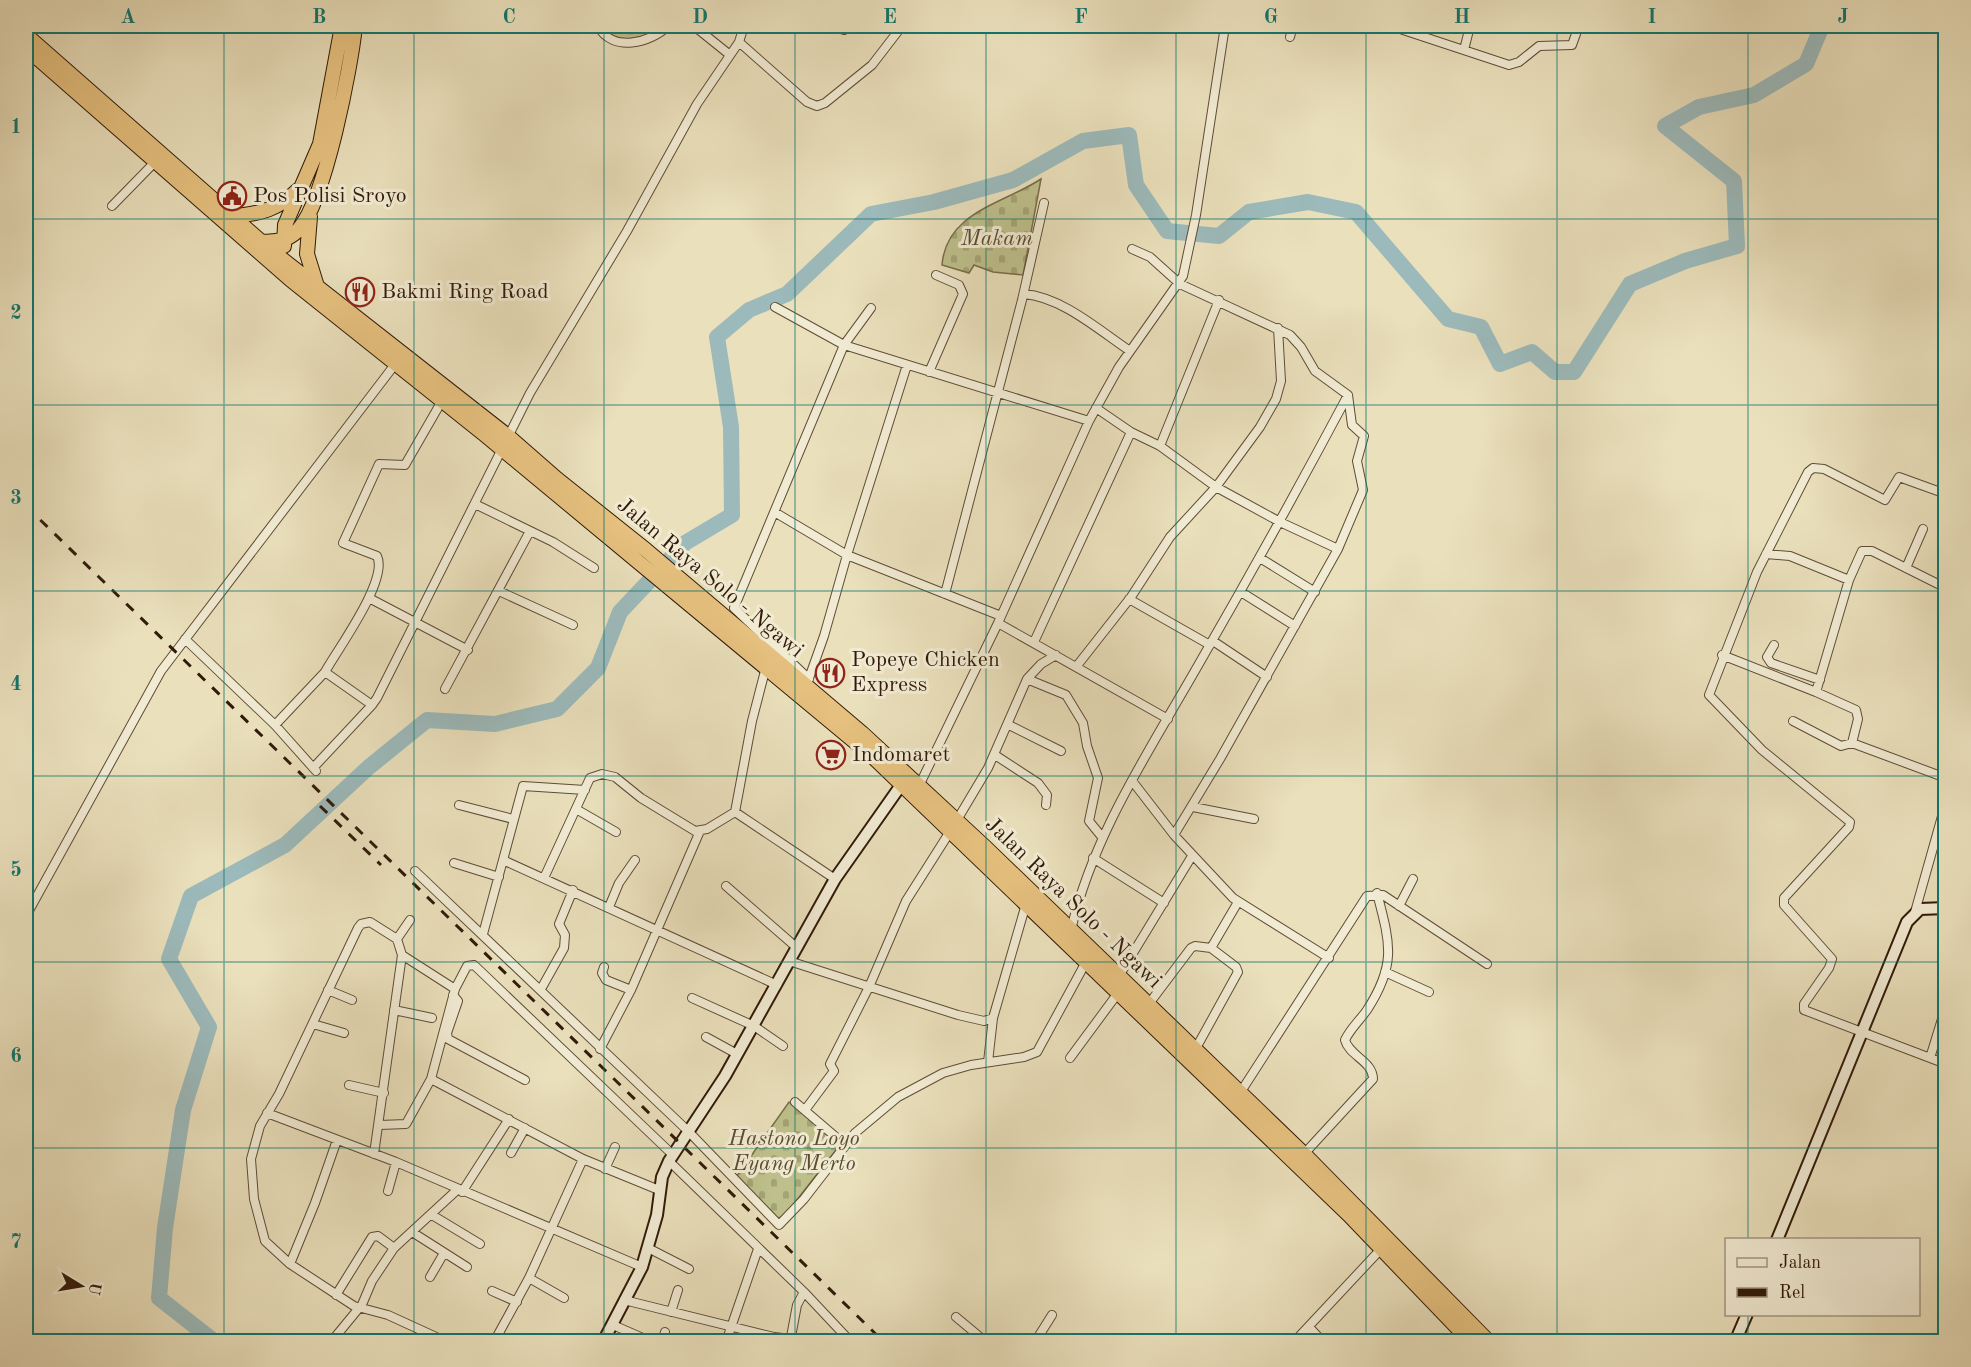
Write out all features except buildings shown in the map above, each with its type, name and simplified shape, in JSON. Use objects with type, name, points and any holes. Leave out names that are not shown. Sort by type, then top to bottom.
[{"type":"highway","points":[[291,280],[286,262],[285,225],[320,144],[342,26]]},
{"type":"highway","points":[[317,285],[307,254],[314,201],[342,97],[355,26]]},
{"type":"highway","name":"Jalan Raya Solo - Ngawi","points":[[26,35],[261,242],[461,401],[634,560],[729,634],[766,668],[905,779]]},
{"type":"highway","name":"Jalan Raya Solo - Ngawi","points":[[26,48],[154,163],[291,280],[443,399],[557,479],[807,682],[905,779],[1071,930],[1304,1154],[1489,1341]]},
{"type":"highway","points":[[233,216],[263,213],[275,208],[304,185]]},
{"type":"highway","points":[[244,240],[261,242],[284,240],[303,225],[314,201]]},
{"type":"highway","name":"Jalan Raya Solo - Ngawi","points":[[954,825],[1026,904],[1304,1171],[1472,1341]]},
{"type":"street","points":[[598,26],[604,34],[631,43],[654,36],[668,26]]},
{"type":"street","points":[[694,26],[730,55]]},
{"type":"street","points":[[185,639],[275,725],[315,769],[380,694],[530,393],[627,231],[697,104],[739,42],[744,26]]},
{"type":"street","points":[[831,26],[844,30],[850,26]]},
{"type":"street","points":[[739,42],[807,102],[817,106],[825,103],[872,65],[902,26]]},
{"type":"street","points":[[1047,26],[1053,26]]},
{"type":"street","points":[[917,790],[1000,619],[1089,421],[1112,377],[1180,284],[1186,268],[1225,26]]},
{"type":"street","points":[[1290,37],[1293,26]]},
{"type":"street","points":[[1391,26],[1503,64],[1514,64],[1539,46],[1572,45],[1577,29]]},
{"type":"street","points":[[1464,50],[1470,26]]},
{"type":"street","points":[[1566,26],[1577,29],[1591,26]]},
{"type":"street","points":[[112,206],[154,163]]},
{"type":"street","points":[[945,594],[1024,294],[1044,203]]},
{"type":"street","points":[[1132,249],[1149,256],[1180,284],[1278,328],[1297,341],[1315,371],[1348,395],[1352,425],[1364,436],[1357,461],[1363,486],[1338,549],[1193,807],[1174,835]]},
{"type":"street","points":[[929,372],[963,294],[959,285],[936,275]]},
{"type":"street","points":[[1024,294],[1040,297],[1071,312],[1130,351]]},
{"type":"street","points":[[1161,446],[1220,300]]},
{"type":"street","points":[[775,307],[844,345],[1089,421]]},
{"type":"street","points":[[871,308],[844,345],[776,513],[734,608],[807,682],[824,636],[907,365]]},
{"type":"street","points":[[1076,667],[1129,599],[1170,537],[1216,487],[1260,427],[1280,388],[1278,328]]},
{"type":"street","points":[[26,916],[161,671],[396,363]]},
{"type":"street","points":[[1071,930],[1093,858],[1102,837],[1260,558],[1348,395]]},
{"type":"street","points":[[275,725],[325,672],[369,598],[379,573],[379,558],[343,543],[378,464],[405,465],[443,399]]},
{"type":"street","points":[[1096,408],[1131,432],[1161,446],[1216,487],[1280,522],[1338,549]]},
{"type":"street","points":[[1034,642],[1131,432]]},
{"type":"street","points":[[1946,494],[1899,477],[1885,500],[1824,469],[1813,468],[1808,472],[1766,554],[1722,655],[1708,695],[1762,750],[1850,822],[1849,827],[1786,892],[1784,905],[1832,959],[1829,968],[1803,1004],[1804,1010],[1861,1034],[1946,1064]]},
{"type":"street","points":[[476,504],[530,531],[594,568]]},
{"type":"street","points":[[776,513],[847,555],[945,594],[1000,619],[1034,642],[1168,719]]},
{"type":"street","points":[[1906,568],[1923,529]]},
{"type":"street","points":[[445,688],[468,650],[530,531]]},
{"type":"street","points":[[1816,692],[1849,580],[1859,554],[1866,550],[1946,588]]},
{"type":"street","points":[[1766,554],[1790,556],[1849,580]]},
{"type":"street","points":[[1260,558],[1315,592]]},
{"type":"street","points":[[499,591],[573,625]]},
{"type":"street","points":[[1241,592],[1295,626]]},
{"type":"street","points":[[369,598],[468,650]]},
{"type":"street","points":[[1129,599],[1212,643],[1267,677]]},
{"type":"street","points":[[1774,645],[1767,657],[1771,663],[1820,680]]},
{"type":"street","points":[[805,1110],[834,1071],[830,1064],[869,987],[906,901],[995,755],[1027,679],[1041,664],[1056,655]]},
{"type":"street","points":[[1722,655],[1856,710],[1858,719],[1852,743]]},
{"type":"street","points":[[735,812],[752,720],[766,668]]},
{"type":"street","points":[[325,672],[372,705]]},
{"type":"street","points":[[1027,679],[1066,694],[1083,723],[1087,746],[1098,778],[1089,821],[1102,837]]},
{"type":"street","points":[[1793,721],[1841,746],[1852,743],[1946,778]]},
{"type":"street","points":[[1009,725],[1061,751]]},
{"type":"street","points":[[995,755],[1038,783],[1047,795],[1046,805]]},
{"type":"street","points":[[543,878],[590,778],[596,775],[615,777],[641,798],[678,822],[700,831]]},
{"type":"street","points":[[603,1341],[642,1267],[657,1215],[659,1190],[671,1158],[754,1026],[835,879],[905,779]]},
{"type":"street","points":[[1133,782],[1192,856],[1238,902],[1329,958]]},
{"type":"street","points":[[483,934],[523,786],[585,790]]},
{"type":"street","points":[[1777,1238],[1891,957],[1907,922],[1915,912],[1946,802]]},
{"type":"street","points":[[459,805],[513,819]]},
{"type":"street","points":[[1193,807],[1254,819]]},
{"type":"street","points":[[576,809],[594,817],[616,832]]},
{"type":"street","points":[[600,1048],[631,990],[700,831],[735,812]]},
{"type":"street","points":[[735,812],[835,879]]},
{"type":"street","points":[[1119,976],[1192,856]]},
{"type":"street","points":[[1093,858],[1164,903]]},
{"type":"street","points":[[503,860],[777,984]]},
{"type":"street","points":[[609,907],[619,883],[635,860]]},
{"type":"street","points":[[454,863],[498,877]]},
{"type":"street","points":[[415,871],[688,1131],[779,1225],[804,1198],[844,1144],[864,1122],[912,1088],[943,1073],[988,1062],[1024,1057],[1037,1052],[1086,962]]},
{"type":"street","points":[[1399,906],[1413,879]]},
{"type":"street","points":[[726,886],[796,947]]},
{"type":"street","points":[[541,989],[564,948],[565,934],[560,924],[573,890]]},
{"type":"street","points":[[1304,1154],[1373,1079],[1371,1069],[1350,1049],[1345,1040],[1369,1008],[1385,972],[1390,946],[1377,893]]},
{"type":"street","points":[[1240,1093],[1367,896],[1377,893],[1487,964]]},
{"type":"street","points":[[1211,948],[1238,902]]},
{"type":"street","points":[[988,1062],[993,1018],[1026,904]]},
{"type":"street","points":[[1915,912],[1929,907],[1946,909]]},
{"type":"street","points":[[397,939],[410,920]]},
{"type":"street","points":[[374,1154],[380,1125],[402,955],[397,939],[370,922],[361,924],[256,1135],[251,1159],[254,1199],[265,1241],[290,1264],[360,1308],[388,1316],[425,1338],[447,1341]]},
{"type":"street","points":[[1148,1005],[1191,948],[1195,946],[1211,948],[1236,967],[1238,972],[1195,1050]]},
{"type":"street","points":[[402,955],[454,992],[458,1001],[447,1033],[448,1039],[525,1080]]},
{"type":"street","points":[[789,961],[979,1020],[993,1018]]},
{"type":"street","points":[[380,1125],[406,1124],[431,1079],[454,992],[467,966],[474,965],[671,1158],[851,1341]]},
{"type":"street","points":[[604,968],[602,973],[606,980],[631,990]]},
{"type":"street","points":[[1385,972],[1429,992]]},
{"type":"street","points":[[328,990],[352,1000]]},
{"type":"street","points":[[1070,1058],[1118,993]]},
{"type":"street","points":[[692,998],[754,1026],[783,1046]]},
{"type":"street","points":[[1930,1058],[1946,1006]]},
{"type":"street","points":[[394,1010],[432,1018]]},
{"type":"street","points":[[313,1024],[344,1033]]},
{"type":"street","points":[[706,1038],[737,1054]]},
{"type":"street","points":[[431,1079],[583,1159],[659,1190]]},
{"type":"street","points":[[349,1085],[384,1093]]},
{"type":"street","points":[[795,1102],[844,1144]]},
{"type":"street","points":[[267,1113],[396,1162],[642,1267]]},
{"type":"street","points":[[331,1341],[360,1308],[372,1281],[394,1248],[460,1191],[509,1119]]},
{"type":"street","points":[[511,1153],[525,1128]]},
{"type":"street","points":[[290,1264],[337,1140]]},
{"type":"street","points":[[605,1169],[615,1147]]},
{"type":"street","points":[[496,1341],[530,1278],[550,1228],[583,1159]]},
{"type":"street","points":[[388,1191],[396,1162]]},
{"type":"street","points":[[432,1215],[480,1244]]},
{"type":"street","points":[[411,1232],[467,1266]]},
{"type":"street","points":[[336,1295],[372,1237],[378,1236],[394,1248]]},
{"type":"street","points":[[648,1248],[689,1269]]},
{"type":"street","points":[[726,1341],[758,1249]]},
{"type":"street","points":[[1294,1341],[1310,1327],[1381,1249]]},
{"type":"street","points":[[430,1276],[444,1253]]},
{"type":"street","points":[[530,1278],[564,1298]]},
{"type":"street","points":[[671,1312],[678,1290]]},
{"type":"street","points":[[492,1291],[518,1302]]},
{"type":"street","points":[[624,1300],[790,1340],[797,1305],[804,1292]]},
{"type":"street","points":[[1035,1341],[1052,1315]]},
{"type":"street","points":[[1735,1341],[1746,1316]]},
{"type":"street","points":[[956,1317],[986,1341]]},
{"type":"street","points":[[613,1324],[652,1341]]},
{"type":"street","points":[[1310,1327],[1323,1341]]},
{"type":"street","points":[[662,1341],[665,1332]]},
{"type":"green space","points":[[602,26],[664,26],[640,37],[623,39],[608,33]]},
{"type":"green space","name":"Makam","points":[[1041,179],[1023,275],[993,272],[974,265],[969,273],[942,265],[946,247],[954,233],[965,221]]},
{"type":"green space","name":"Hastono Loyo Eyang Merto","points":[[789,1102],[840,1145],[785,1215],[777,1219],[737,1176]]},
{"type":"waterway","points":[[215,1342],[159,1298],[165,1228],[183,1110],[209,1027],[169,959],[191,896],[285,845],[369,767],[427,720],[495,724],[557,709],[598,668],[620,612],[685,543],[732,515],[731,427],[717,337],[749,310],[787,294],[871,214],[934,202],[1013,180],[1083,141],[1129,135],[1136,185],[1167,231],[1219,236],[1249,212],[1308,202],[1356,212],[1448,319],[1481,327],[1500,364],[1532,352],[1555,372],[1574,372],[1630,284],[1685,261],[1737,246],[1734,181],[1665,126],[1699,107],[1754,95],[1806,64],[1822,26]]},
{"type":"railway","points":[[26,506],[884,1342]]},
{"type":"railway","points":[[320,806],[381,865]]},
{"type":"place","name":"Pos Polisi Sroyo","points":[[232,196]]},
{"type":"place","name":"Bakmi Ring Road","points":[[360,292]]},
{"type":"place","name":"Popeye Chicken Express","points":[[830,673]]},
{"type":"place","name":"Indomaret","points":[[831,755]]}]
